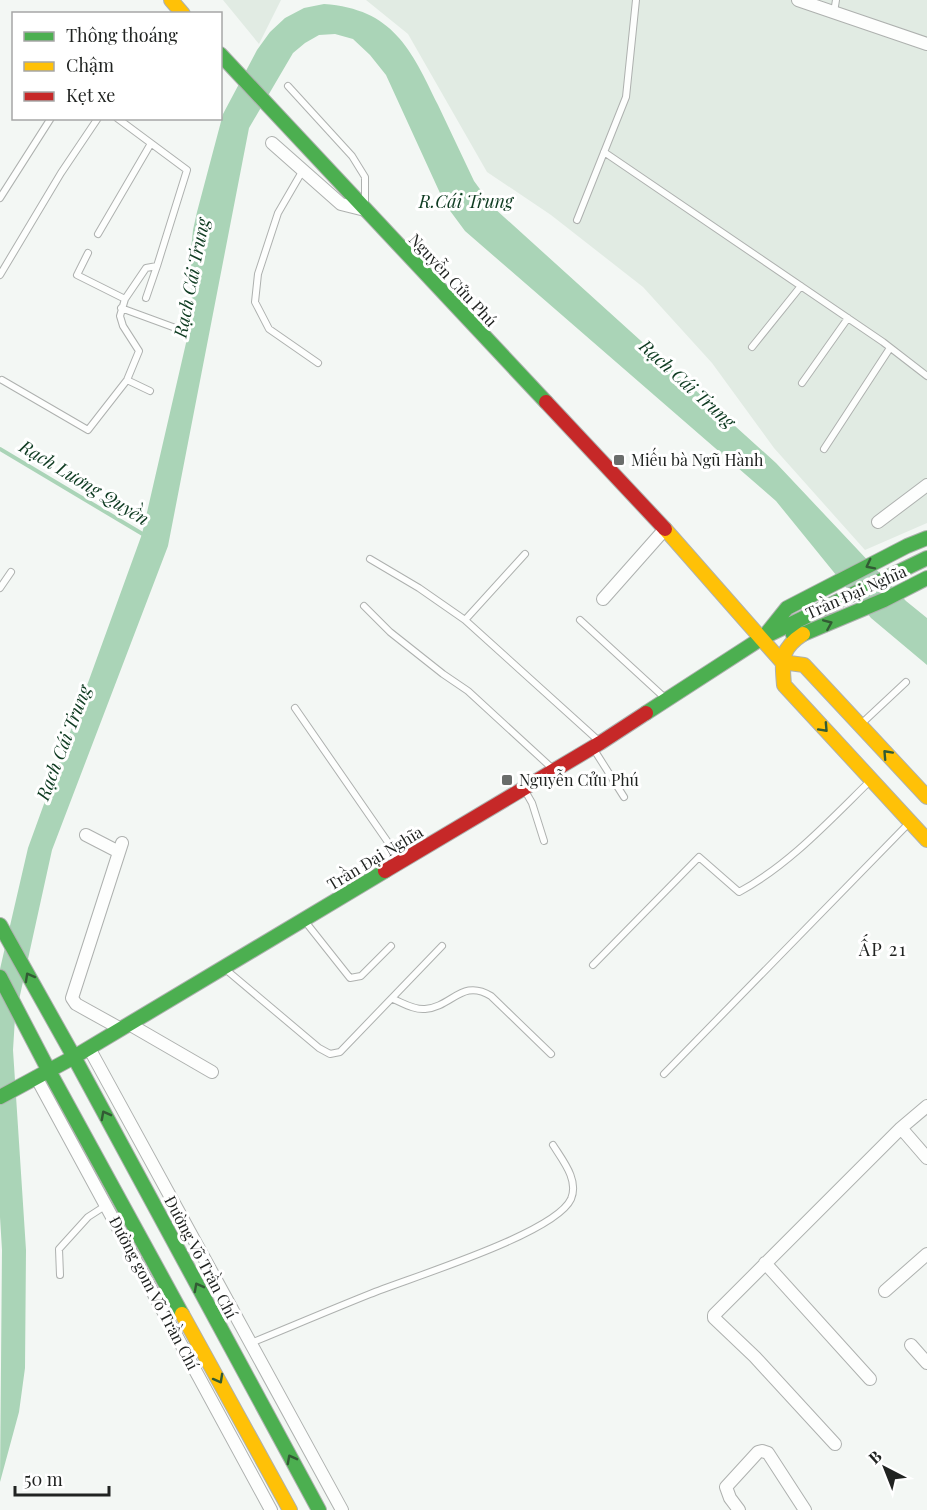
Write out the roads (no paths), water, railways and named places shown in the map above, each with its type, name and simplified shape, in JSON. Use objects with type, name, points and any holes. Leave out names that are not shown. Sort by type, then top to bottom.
[{"type":"main road","points":[[171,0],[181,12]]},
{"type":"main road","name":"Nguyễn Cửu Phú","points":[[222,56],[665,529],[782,662],[784,685],[927,840]]},
{"type":"main road","name":"Trần Đại Nghĩa","points":[[762,638],[787,608],[906,546],[927,538]]},
{"type":"main road","name":"Trần Đại Nghĩa","points":[[0,1097],[74,1057],[596,745],[762,638],[927,558]]},
{"type":"main road","name":"Trần Đại Nghĩa","points":[[762,638],[802,634],[922,581]]},
{"type":"main road","points":[[740,614],[760,619],[787,608]]},
{"type":"main road","points":[[802,634],[786,646],[782,653],[782,662],[804,665],[927,797]]},
{"type":"main road","name":"Đường Võ Trần Chí","points":[[3,930],[319,1510]]},
{"type":"main road","points":[[0,977],[29,1032],[38,1077],[290,1510]]},
{"type":"street","points":[[798,0],[835,6],[927,44]]},
{"type":"street","points":[[272,144],[340,204],[365,210]]},
{"type":"street","points":[[878,522],[927,485]]},
{"type":"street","points":[[603,599],[665,529]]},
{"type":"street","points":[[86,836],[120,847],[72,998],[76,1004],[125,1026],[212,1072]]},
{"type":"street","points":[[89,1048],[342,1510]]},
{"type":"street","points":[[835,1444],[755,1357],[714,1318],[716,1311],[901,1128],[927,1106]]},
{"type":"street","points":[[901,1128],[927,1158]]},
{"type":"street","name":"Đường gom Võ Trần Chí","points":[[112,1201],[271,1510]]},
{"type":"street","points":[[885,1291],[927,1254]]},
{"type":"street","points":[[765,1263],[870,1379]]},
{"type":"street","points":[[911,1345],[927,1363]]},
{"type":"street","points":[[739,1510],[730,1498],[726,1487],[762,1450],[768,1453],[805,1510]]},
{"type":"lane","points":[[577,220],[626,97],[636,0]]},
{"type":"lane","points":[[288,86],[351,156],[365,177],[365,210]]},
{"type":"lane","points":[[0,198],[50,120]]},
{"type":"lane","points":[[0,275],[61,173],[97,120]]},
{"type":"lane","points":[[119,120],[150,145],[187,170],[146,298]]},
{"type":"lane","points":[[98,234],[150,145]]},
{"type":"lane","points":[[604,152],[848,318],[927,376]]},
{"type":"lane","points":[[303,170],[278,213],[258,274],[255,302],[269,329],[318,363]]},
{"type":"lane","points":[[88,253],[77,275],[125,299]]},
{"type":"lane","points":[[2,380],[88,430],[127,380],[139,351],[121,321],[121,308],[146,268],[157,266]]},
{"type":"lane","points":[[752,347],[801,286]]},
{"type":"lane","points":[[121,308],[181,330]]},
{"type":"lane","points":[[802,382],[848,318]]},
{"type":"lane","points":[[824,449],[890,348]]},
{"type":"lane","points":[[127,380],[150,391]]},
{"type":"lane","points":[[465,621],[525,554]]},
{"type":"lane","points":[[370,559],[419,588],[465,621],[596,745],[624,797]]},
{"type":"lane","points":[[0,588],[11,572]]},
{"type":"lane","points":[[364,606],[390,632],[468,692],[554,770]]},
{"type":"lane","points":[[580,620],[667,699]]},
{"type":"lane","points":[[860,725],[906,682]]},
{"type":"lane","points":[[295,708],[401,861]]},
{"type":"lane","points":[[593,965],[699,857],[738,892],[757,882],[803,845],[871,779]]},
{"type":"lane","points":[[524,788],[532,803],[544,842]]},
{"type":"lane","points":[[664,1074],[910,822]]},
{"type":"lane","points":[[303,920],[350,978],[361,976],[391,946]]},
{"type":"lane","points":[[224,968],[319,1048],[330,1054],[340,1052],[442,946]]},
{"type":"lane","points":[[393,999],[411,1007],[424,1009],[472,988],[481,990],[491,996],[551,1054]]},
{"type":"lane","points":[[251,1343],[371,1293],[464,1260],[536,1229],[554,1218],[570,1201],[573,1191],[570,1173],[553,1145]]},
{"type":"lane","points":[[60,1275],[59,1249],[88,1217],[112,1201]]},
{"type":"water","name":"R.Cái Trung","points":[[324,4],[348,7],[383,23],[397,35],[418,66],[474,181],[493,207],[776,463],[906,601],[927,618],[927,665],[871,618],[776,501],[465,231],[445,204],[386,75],[370,55],[353,39],[335,34],[319,35],[293,53],[249,128],[168,546],[52,850],[15,1018],[13,1050],[26,1250],[25,1368],[19,1412],[0,1482],[2,1250],[0,969],[28,848],[142,534],[192,317],[193,230],[223,114],[257,50],[270,32],[285,18],[304,8]]},
{"type":"waterway","name":"Rạch Lương Quyền","points":[[0,449],[146,536]]},
{"type":"place","name":"Miếu bà Ngũ Hành","points":[[619,460]]},
{"type":"place","name":"Nguyễn Cửu Phú","points":[[507,780]]},
{"type":"district","name":"ẤP 21","points":[[883,950]]},
{"type":"water label","name":"Rạch Cái Trung","points":[[192,278]]},
{"type":"water label","name":"Rạch Cái Trung","points":[[687,384]]},
{"type":"water label","name":"Rạch Cái Trung","points":[[64,743]]}]
